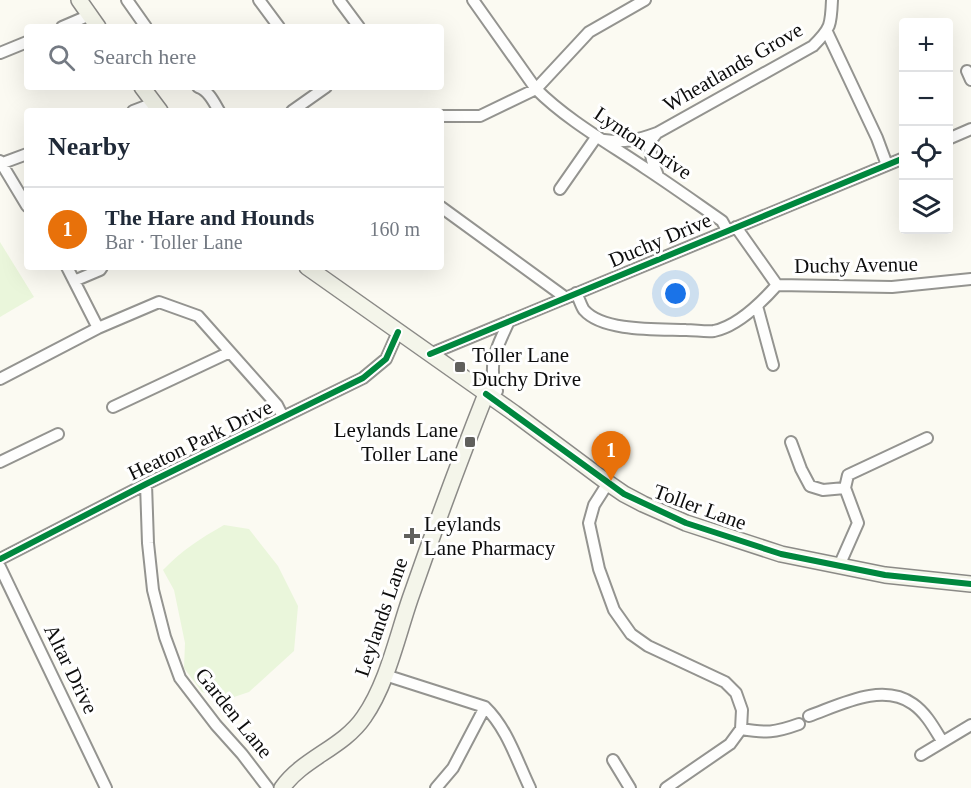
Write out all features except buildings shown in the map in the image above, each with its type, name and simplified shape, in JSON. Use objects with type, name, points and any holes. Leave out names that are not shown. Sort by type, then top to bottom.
[{"type":"main road","points":[[79,0],[94,21]]},
{"type":"main road","points":[[144,90],[157,107]]},
{"type":"main road","name":"Toller Lane","points":[[311,270],[430,354],[491,393],[624,494],[686,523],[781,554],[885,575],[971,584]]},
{"type":"main road","name":"Leylands Lane","points":[[282,788],[292,776],[355,728],[370,707],[385,675],[447,494],[491,393]]},
{"type":"street","points":[[127,0],[144,24]]},
{"type":"street","points":[[259,0],[277,24]]},
{"type":"street","points":[[339,0],[357,24]]},
{"type":"street","name":"Lynton Drive","points":[[473,0],[536,89],[547,100],[731,229]]},
{"type":"street","points":[[444,116],[480,116],[536,89],[589,32],[645,0]]},
{"type":"street","points":[[832,0],[831,19],[827,32],[877,138],[887,165]]},
{"type":"street","points":[[78,24],[94,21]]},
{"type":"street","name":"Wheatlands Grove","points":[[599,137],[613,141],[638,140],[657,133],[813,45],[827,32]]},
{"type":"street","points":[[0,53],[24,43]]},
{"type":"street","points":[[204,90],[217,108]]},
{"type":"street","points":[[296,108],[320,90]]},
{"type":"street","points":[[953,137],[971,129]]},
{"type":"street","name":"Wheatlands Grove","points":[[657,133],[649,143],[658,176]]},
{"type":"street","points":[[560,189],[599,137]]},
{"type":"street","points":[[24,155],[0,163],[24,201]]},
{"type":"street","name":"Duchy Drive","points":[[430,354],[899,160]]},
{"type":"street","points":[[444,209],[571,295],[584,310],[614,325],[636,329],[713,331],[731,324],[757,306],[777,285]]},
{"type":"street","name":"Duchy Avenue","points":[[731,229],[777,285],[892,287],[971,279]]},
{"type":"street","points":[[68,270],[98,328]]},
{"type":"street","points":[[74,281],[100,270]]},
{"type":"street","points":[[0,379],[98,328],[159,302],[198,316],[277,405],[283,417]]},
{"type":"street","points":[[757,306],[773,365]]},
{"type":"street","points":[[491,393],[498,346],[509,321]]},
{"type":"street","name":"Heaton Park Drive","points":[[0,559],[146,484],[363,378],[386,359],[398,332]]},
{"type":"street","points":[[113,407],[230,352]]},
{"type":"street","points":[[0,462],[58,434]]},
{"type":"street","points":[[839,566],[858,523],[845,488],[848,474],[927,438]]},
{"type":"street","points":[[791,442],[810,486],[823,490],[845,488]]},
{"type":"street","points":[[608,483],[594,505],[589,523],[599,569],[614,610],[631,634],[648,646],[725,682],[736,693],[742,710],[741,729],[730,744],[666,788]]},
{"type":"street","name":"Garden Lane","points":[[146,484],[148,543],[153,590],[165,637],[180,678],[268,788]]},
{"type":"street","name":"Altar Drive","points":[[0,567],[106,788]]},
{"type":"street","points":[[385,675],[485,707],[495,717],[504,732],[530,788]]},
{"type":"street","points":[[809,716],[865,697],[879,695],[903,698],[913,704],[928,719],[942,741]]},
{"type":"street","points":[[436,788],[453,768],[485,707]]},
{"type":"street","points":[[741,729],[778,732],[799,724]]},
{"type":"street","points":[[921,755],[971,725]]},
{"type":"street","points":[[613,760],[630,788]]},
{"type":"green space","points":[[0,242],[34,297],[0,317]]},
{"type":"green space","points":[[224,525],[249,529],[278,566],[298,606],[294,651],[249,692],[225,700],[202,692],[184,668],[185,643],[174,590],[163,570],[192,545]]},
{"type":"cycle path","points":[[430,354],[899,160]]},
{"type":"cycle path","points":[[0,559],[146,484],[363,378],[386,359],[398,332]]},
{"type":"cycle path","points":[[486,394],[624,494],[686,523],[781,554],[885,575],[971,584]]},
{"type":"place","name":"Toller Lane Duchy Drive","points":[[460,367]]},
{"type":"place","name":"Leylands Lane Toller Lane","points":[[470,442]]},
{"type":"place","name":"The Hare and Hounds","points":[[611,481]]},
{"type":"place","name":"Leylands Lane Pharmacy","points":[[412,536]]}]
